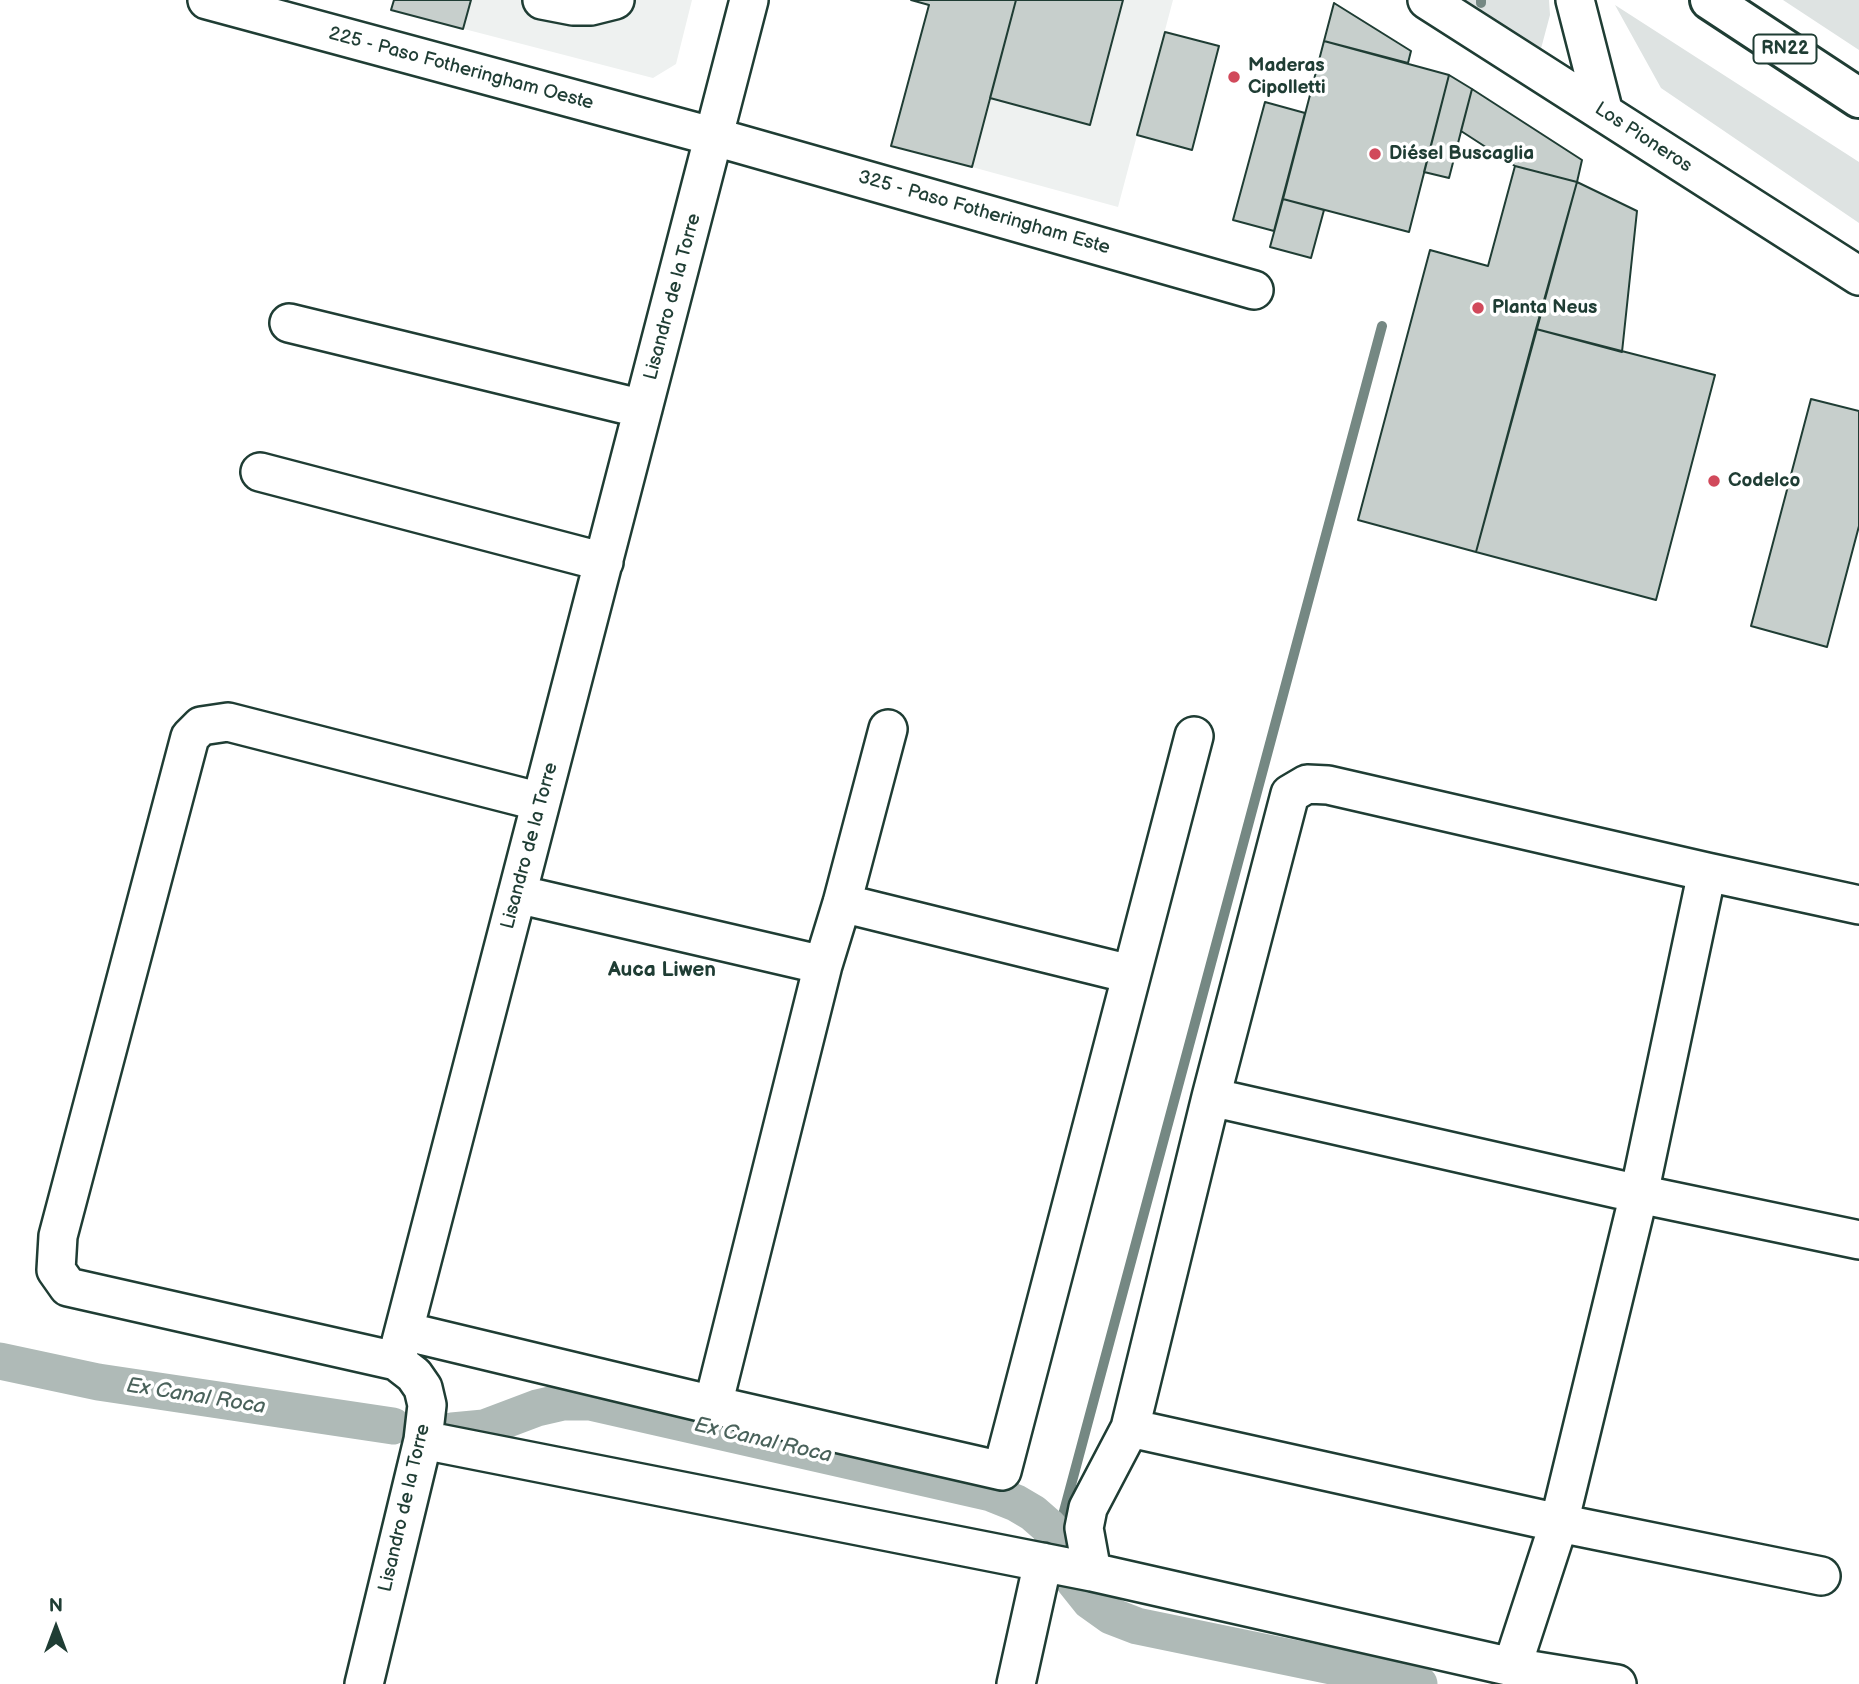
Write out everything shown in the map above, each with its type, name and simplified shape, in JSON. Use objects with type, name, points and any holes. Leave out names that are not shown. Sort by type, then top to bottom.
[{"type":"highway","name":"RN22","points":[[1710,0],[1859,98]]},
{"type":"street","name":"225 - Paso Fotheringham Oeste","points":[[207,0],[715,137]]},
{"type":"street","points":[[542,0],[573,6],[590,6],[615,0]]},
{"type":"street","name":"Lisandro de la Torre","points":[[363,1684],[424,1440],[427,1405],[423,1388],[400,1346],[750,0]]},
{"type":"street","name":"Los Pioneros","points":[[1427,0],[1859,276]]},
{"type":"street","points":[[1575,0],[1604,113]]},
{"type":"street","name":"325 - Paso Fotheringham Este","points":[[715,137],[1254,290]]},
{"type":"street","points":[[289,323],[643,408]]},
{"type":"street","points":[[260,472],[604,562]]},
{"type":"street","points":[[541,802],[228,722],[201,726],[190,737],[58,1236],[56,1270],[68,1287],[713,1405],[1002,1471],[1194,736]]},
{"type":"street","points":[[713,1405],[823,965],[888,729]]},
{"type":"street","points":[[1092,1572],[1084,1528],[1088,1508],[1130,1428],[1211,1097],[1290,793],[1307,784],[1328,785],[1859,905]]},
{"type":"street","points":[[1512,1667],[1559,1523],[1639,1194],[1707,872]]},
{"type":"street","points":[[517,894],[823,965]]},
{"type":"street","points":[[842,902],[1130,974]]},
{"type":"street","points":[[1211,1097],[1639,1194],[1859,1240]]},
{"type":"street","points":[[1130,1428],[1559,1523],[1821,1576]]},
{"type":"street","points":[[424,1440],[1092,1572],[1512,1667],[1617,1684]]},
{"type":"street","points":[[1016,1684],[1043,1562]]},
{"type":"shaded area","points":[[394,0],[692,0],[676,64],[653,78],[391,10]]},
{"type":"shaded area","points":[[1016,0],[1173,0],[1118,207],[972,167]]},
{"type":"shaded area","points":[[1452,0],[1549,0],[1550,15],[1539,56]]},
{"type":"shaded area","points":[[1783,0],[1859,0],[1859,50]]},
{"type":"shaded area","points":[[1615,5],[1859,162],[1859,223],[1661,88]]},
{"type":"building","points":[[394,0],[471,0],[463,29],[391,10]]},
{"type":"building","points":[[911,0],[1016,0],[972,167],[891,146],[929,5]]},
{"type":"building","points":[[1016,0],[1123,0],[1090,125],[990,98]]},
{"type":"building","points":[[1334,3],[1411,51],[1408,63],[1324,41]]},
{"type":"building","points":[[1165,32],[1219,46],[1192,150],[1137,135]]},
{"type":"building","points":[[1324,41],[1449,75],[1409,232],[1283,199]]},
{"type":"building","points":[[1449,75],[1472,89],[1449,178],[1424,172]]},
{"type":"building","points":[[1472,89],[1582,160],[1577,182],[1515,166],[1461,131]]},
{"type":"building","points":[[1265,102],[1305,113],[1274,231],[1233,220]]},
{"type":"building","points":[[1515,166],[1577,182],[1476,552],[1358,520],[1430,250],[1488,266]]},
{"type":"building","points":[[1577,182],[1637,211],[1622,352],[1536,329]]},
{"type":"building","points":[[1283,199],[1324,210],[1311,258],[1270,247]]},
{"type":"building","points":[[1536,329],[1715,375],[1656,600],[1476,552]]},
{"type":"building","points":[[1811,399],[1859,411],[1859,526],[1827,647],[1751,626]]},
{"type":"waterway","points":[[1056,1541],[1382,326]]},
{"type":"waterway","name":"Ex Canal Roca","points":[[0,1361],[98,1382],[393,1426]]},
{"type":"waterway","name":"Ex Canal Roca","points":[[452,1431],[484,1428],[537,1408],[563,1402],[590,1402],[991,1493],[1033,1513],[1049,1527],[1056,1543]]},
{"type":"waterway","name":"Ex Canal Roca","points":[[1074,1581],[1090,1601],[1111,1616],[1137,1626],[1419,1684]]},
{"type":"place","name":"Maderas Cipolletti","points":[[1234,77]]},
{"type":"place","name":"Diésel Buscaglia","points":[[1375,154]]},
{"type":"place","name":"Planta Neus","points":[[1478,308]]},
{"type":"place","name":"Codelco","points":[[1714,481]]},
{"type":"district","name":"Auca Liwen","points":[[662,971]]}]
